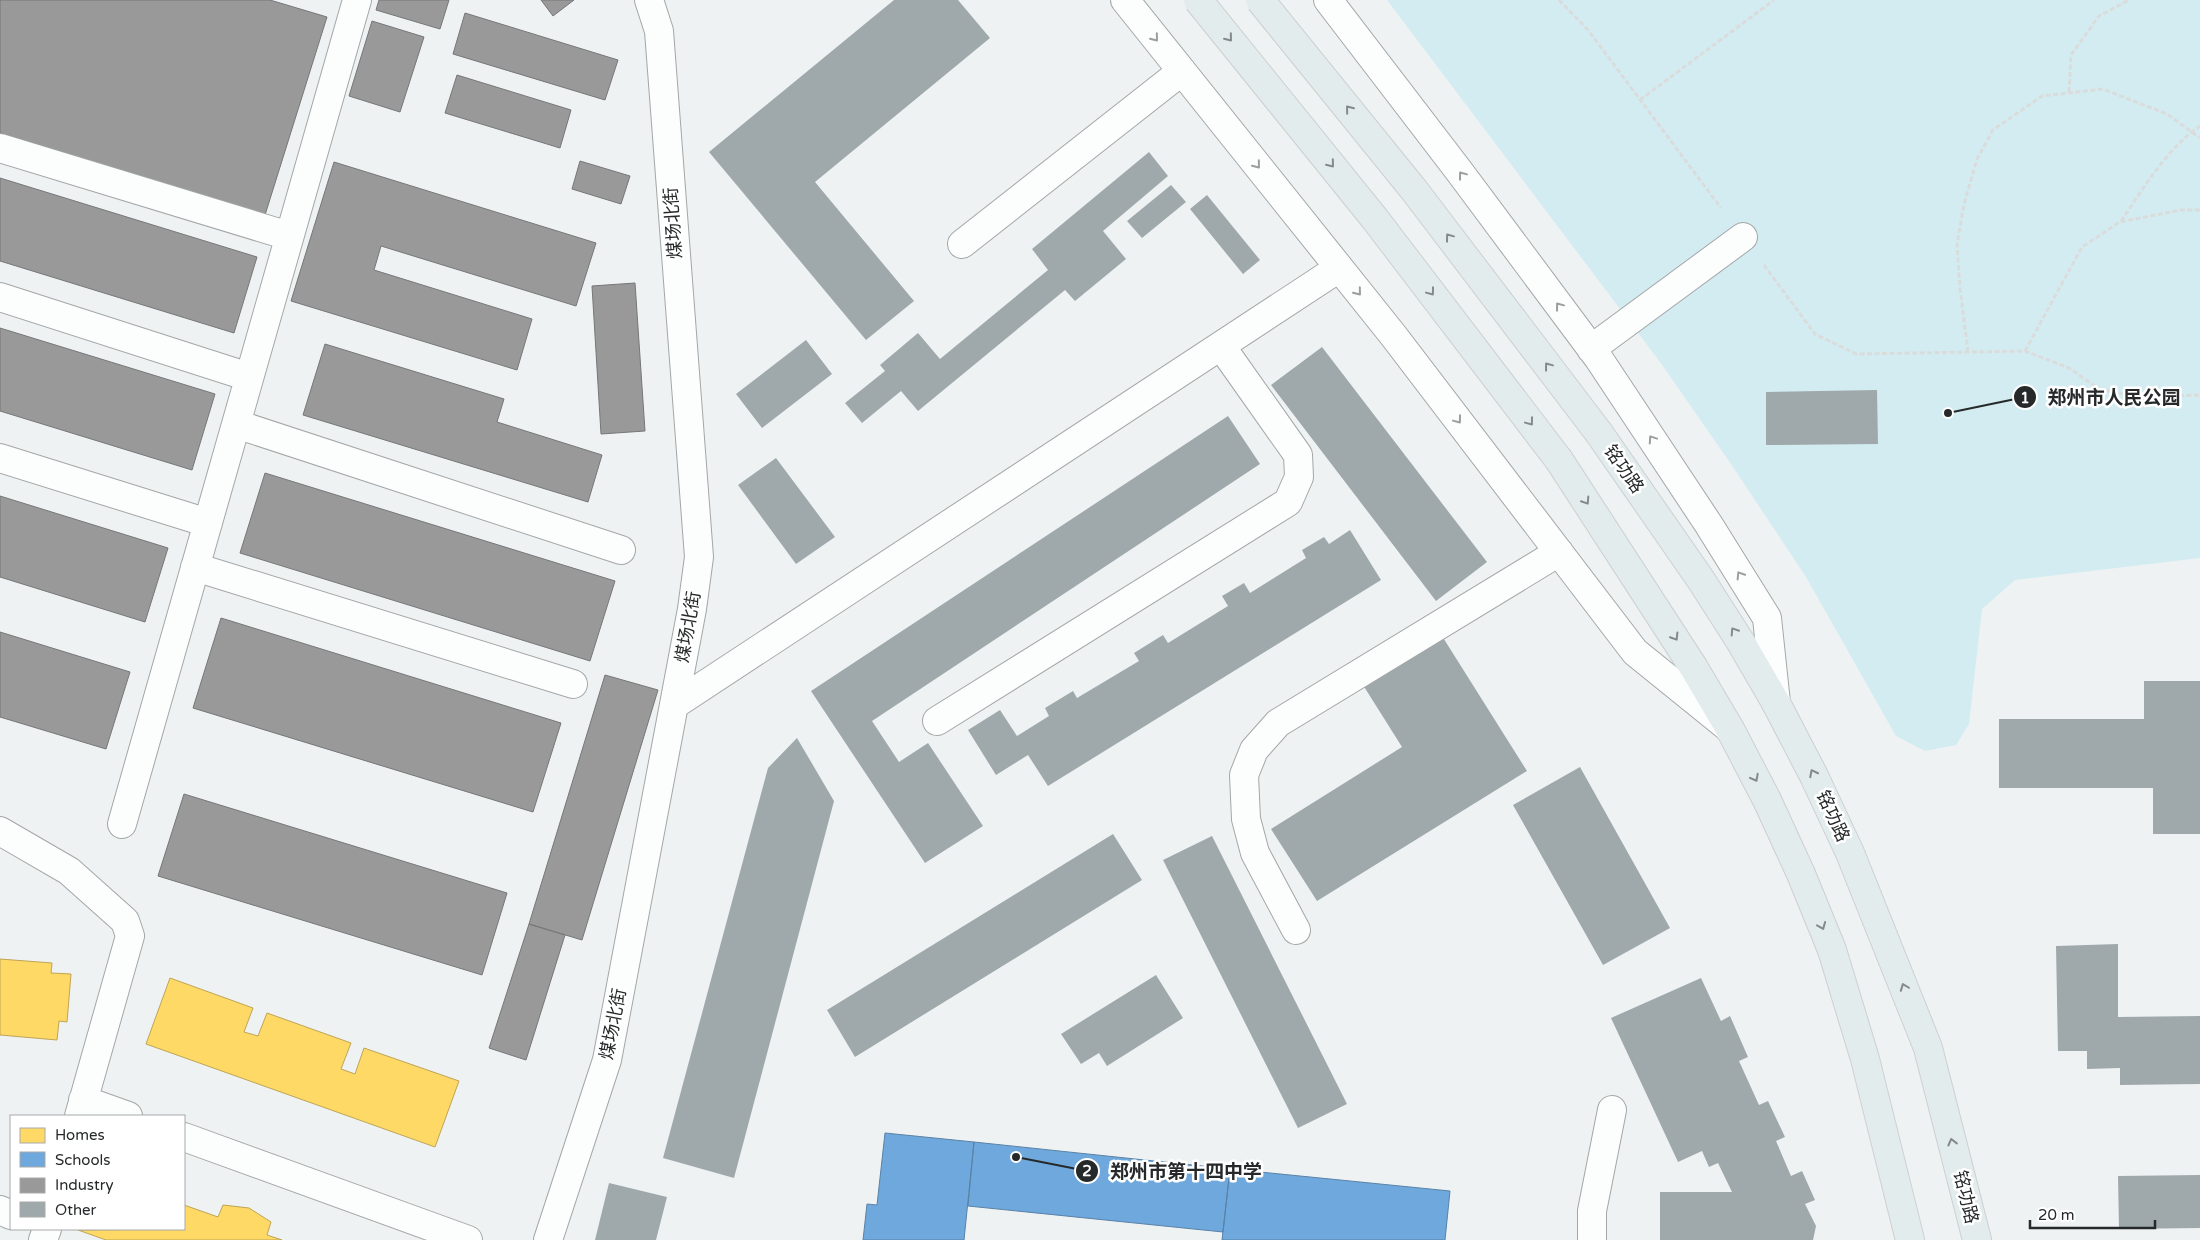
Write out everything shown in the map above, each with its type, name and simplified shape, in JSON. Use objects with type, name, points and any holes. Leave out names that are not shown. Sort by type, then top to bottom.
[{"type":"main road","points":[[1198,0],[1376,219],[1559,460],[1656,607],[1730,729],[1771,808],[1801,874],[1832,950],[1865,1059],[1910,1240]]},
{"type":"main road","name":"铭功路","points":[[1260,0],[1414,190],[1599,432],[1740,640],[1776,703],[1814,776],[1850,853],[1928,1048],[1978,1240]]},
{"type":"street","points":[[122,824],[357,0]]},
{"type":"street","name":"煤场北街","points":[[548,1240],[607,1060],[692,609],[699,557],[658,31],[648,0]]},
{"type":"street","points":[[1125,0],[1340,268],[1635,652],[1730,729]]},
{"type":"street","points":[[1328,0],[1459,171],[1591,349],[1768,618],[1776,703]]},
{"type":"street","points":[[962,244],[1182,71]]},
{"type":"street","points":[[0,148],[290,236]]},
{"type":"street","points":[[1591,349],[1743,237]]},
{"type":"street","points":[[674,705],[1340,268]]},
{"type":"street","points":[[0,297],[249,377]]},
{"type":"street","points":[[937,721],[1288,502],[1299,477],[1298,455],[1221,346]]},
{"type":"street","points":[[236,424],[621,550]]},
{"type":"street","points":[[0,458],[208,523]]},
{"type":"street","points":[[1296,930],[1255,853],[1246,819],[1244,775],[1254,750],[1278,723],[1559,552]]},
{"type":"street","points":[[195,567],[573,684]]},
{"type":"street","points":[[0,831],[69,871],[125,921],[130,936],[81,1108],[122,1115]]},
{"type":"street","points":[[1592,1240],[1592,1211],[1612,1110]]},
{"type":"street","points":[[185,1137],[468,1240]]},
{"type":"path","points":[[1559,0],[1588,30],[1815,334],[1856,354],[2025,351],[2069,368],[2099,389],[2139,397],[2200,395]]},
{"type":"path","points":[[1640,100],[1774,0]]},
{"type":"path","points":[[2069,92],[2071,55],[2099,16],[2128,0]]},
{"type":"path","points":[[1968,352],[1957,245],[1964,204],[1978,159],[1993,130],[2042,96],[2103,89],[2167,114],[2200,138]]},
{"type":"path","points":[[2025,351],[2082,247],[2120,222],[2164,159],[2200,126]]},
{"type":"path","points":[[2120,222],[2181,210],[2200,210]]},
{"type":"shaded area","points":[[1387,0],[2200,0],[2200,558],[2015,580],[1982,609],[1969,724],[1956,745],[1925,751],[1896,736],[1806,577],[1731,464],[1660,362]]},
{"type":"building: Homes","points":[[0,959],[52,963],[51,973],[71,974],[67,1022],[59,1021],[57,1040],[0,1035]]},
{"type":"building: Homes","points":[[170,978],[253,1008],[244,1032],[258,1036],[267,1013],[351,1043],[341,1069],[355,1074],[364,1048],[459,1081],[435,1147],[146,1044]]},
{"type":"building: Homes","points":[[185,1205],[218,1217],[223,1205],[249,1208],[271,1222],[267,1235],[282,1240],[106,1240],[78,1230],[185,1230]]},
{"type":"building: Schools","points":[[885,1133],[974,1142],[964,1240],[863,1240],[867,1204],[877,1205]]},
{"type":"building: Schools","points":[[974,1142],[1230,1169],[1223,1232],[968,1206]]},
{"type":"building: Schools","points":[[1230,1169],[1450,1191],[1445,1240],[1222,1240]]},
{"type":"building: Industry","points":[[0,0],[270,0],[327,17],[265,215],[0,133]]},
{"type":"building: Industry","points":[[379,0],[449,0],[440,29],[376,10]]},
{"type":"building: Industry","points":[[541,0],[574,0],[553,16]]},
{"type":"building: Industry","points":[[465,13],[618,60],[605,100],[453,54]]},
{"type":"building: Industry","points":[[372,21],[424,37],[400,112],[349,96]]},
{"type":"building: Industry","points":[[457,75],[571,110],[560,148],[445,113]]},
{"type":"building: Industry","points":[[580,161],[630,176],[621,204],[572,189]]},
{"type":"building: Industry","points":[[334,162],[596,243],[576,306],[381,246],[374,270],[532,319],[517,370],[291,301]]},
{"type":"building: Industry","points":[[0,178],[257,257],[234,333],[0,261]]},
{"type":"building: Industry","points":[[635,283],[645,431],[601,434],[592,286]]},
{"type":"building: Industry","points":[[0,328],[215,394],[192,470],[0,411]]},
{"type":"building: Industry","points":[[325,344],[504,399],[497,422],[602,455],[588,502],[303,415]]},
{"type":"building: Industry","points":[[265,473],[615,581],[590,661],[240,553]]},
{"type":"building: Industry","points":[[0,496],[168,548],[145,622],[0,577]]},
{"type":"building: Industry","points":[[221,618],[561,723],[533,812],[193,708]]},
{"type":"building: Industry","points":[[0,632],[130,672],[106,749],[0,717]]},
{"type":"building: Industry","points":[[605,675],[658,690],[582,940],[529,924]]},
{"type":"building: Industry","points":[[184,794],[507,893],[482,975],[158,876]]},
{"type":"building: Industry","points":[[529,924],[565,935],[526,1060],[489,1048]]},
{"type":"building: Other","points":[[894,0],[958,0],[990,38],[815,182],[914,301],[866,340],[709,152]]},
{"type":"building: Other","points":[[1149,152],[1168,176],[1103,231],[1126,259],[1075,301],[1065,290],[918,411],[901,391],[862,423],[845,403],[885,371],[880,365],[918,333],[940,359],[1048,270],[1032,249]]},
{"type":"building: Other","points":[[1171,185],[1186,202],[1142,238],[1127,221]]},
{"type":"building: Other","points":[[1207,195],[1260,260],[1243,274],[1190,209]]},
{"type":"building: Other","points":[[806,340],[832,374],[762,428],[736,394]]},
{"type":"building: Other","points":[[1322,347],[1487,562],[1436,601],[1271,385]]},
{"type":"building: Other","points":[[1877,390],[1878,444],[1766,445],[1766,392]]},
{"type":"building: Other","points":[[1228,416],[1260,464],[872,721],[899,762],[928,743],[983,826],[925,863],[811,691]]},
{"type":"building: Other","points":[[776,458],[835,537],[796,564],[738,485]]},
{"type":"building: Other","points":[[1350,530],[1381,580],[1048,786],[1028,755],[996,775],[968,730],[1000,710],[1017,736],[1049,716],[1045,708],[1073,691],[1077,698],[1139,661],[1134,653],[1163,635],[1168,643],[1228,606],[1222,596],[1244,583],[1250,593],[1306,558],[1302,550],[1324,537],[1329,544]]},
{"type":"building: Other","points":[[1442,636],[1527,771],[1317,901],[1271,829],[1402,747],[1363,685]]},
{"type":"building: Other","points":[[2144,681],[2200,681],[2200,834],[2153,834],[2153,788],[1999,788],[1999,719],[2144,719]]},
{"type":"building: Other","points":[[797,738],[834,801],[734,1178],[663,1158],[768,768]]},
{"type":"building: Other","points":[[1580,767],[1670,928],[1603,965],[1513,805]]},
{"type":"building: Other","points":[[1113,834],[1142,880],[855,1057],[827,1010]]},
{"type":"building: Other","points":[[1212,836],[1347,1104],[1298,1128],[1163,860]]},
{"type":"building: Other","points":[[2118,944],[2118,1017],[2200,1016],[2200,1084],[2120,1085],[2120,1068],[2087,1069],[2087,1051],[2058,1051],[2056,946]]},
{"type":"building: Other","points":[[1156,975],[1183,1018],[1107,1066],[1099,1053],[1081,1064],[1061,1034]]},
{"type":"building: Other","points":[[1701,978],[1721,1021],[1730,1016],[1748,1057],[1739,1061],[1759,1105],[1768,1101],[1785,1137],[1776,1141],[1791,1176],[1802,1171],[1815,1200],[1805,1204],[1816,1226],[1813,1240],[1660,1240],[1660,1192],[1732,1192],[1718,1163],[1709,1167],[1702,1151],[1678,1162],[1611,1018]]},
{"type":"building: Other","points":[[2200,1175],[2200,1228],[2119,1229],[2118,1176]]},
{"type":"building: Other","points":[[609,1183],[667,1197],[656,1240],[595,1240]]},
{"type":"place","name":"郑州市人民公园","points":[[1948,413]]},
{"type":"place","name":"郑州市第十四中学","points":[[1016,1157]]}]
